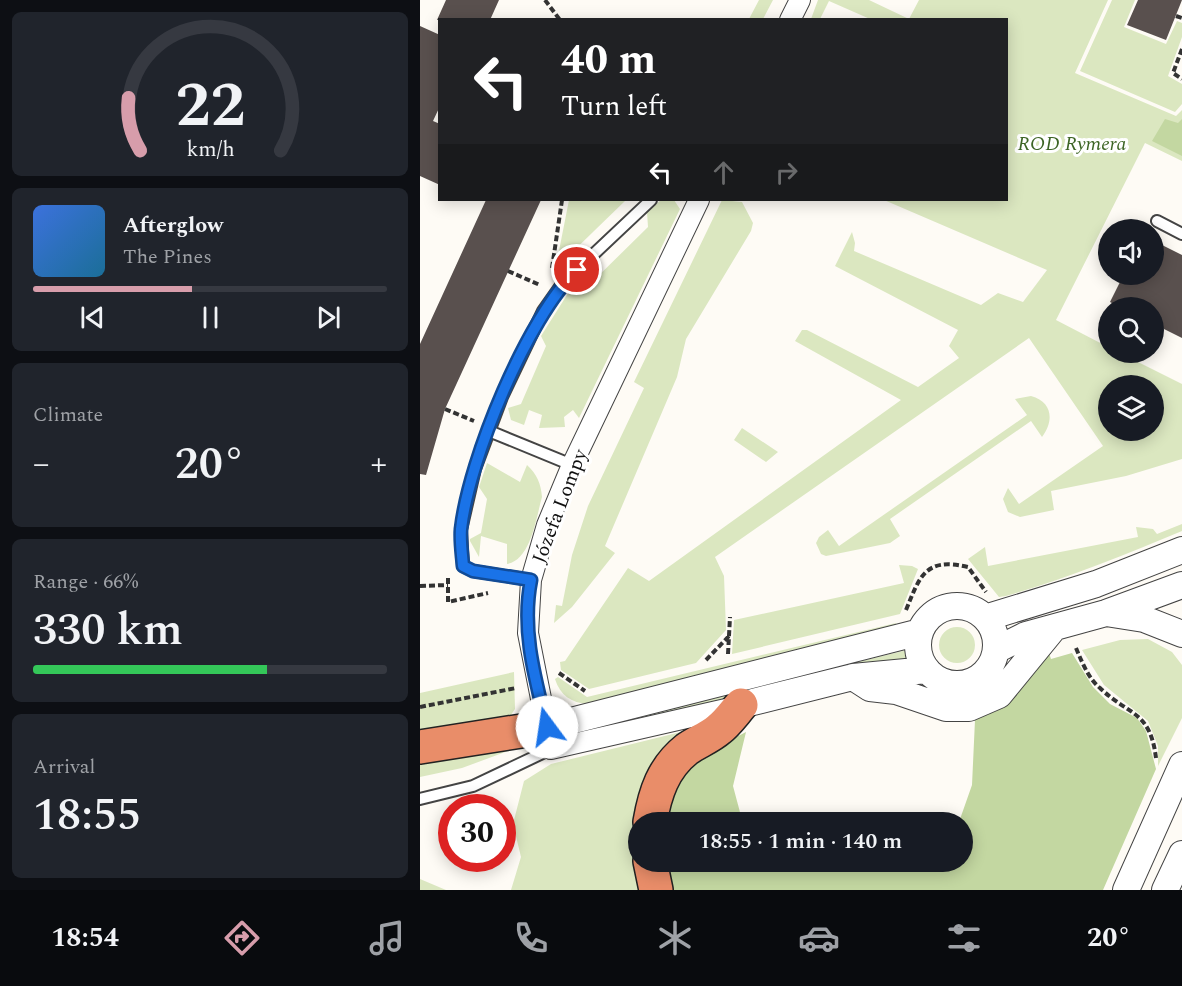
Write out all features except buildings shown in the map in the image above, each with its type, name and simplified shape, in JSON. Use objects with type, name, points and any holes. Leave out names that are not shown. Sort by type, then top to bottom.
[{"type":"highway","points":[[652,812],[658,788],[674,762],[688,749],[719,729],[741,705]]},
{"type":"highway","points":[[420,747],[549,738]]},
{"type":"highway","points":[[652,872],[656,890]]},
{"type":"street","points":[[791,18],[800,0]]},
{"type":"street","name":"Józefa Lompy","points":[[549,738],[536,679],[527,615],[531,580],[547,525],[572,465],[699,201]]},
{"type":"street","points":[[549,738],[928,619],[940,610],[952,606],[976,611],[1096,584],[1182,550]]},
{"type":"street","points":[[912,624],[919,652],[927,670],[949,683],[962,684],[974,680],[984,672],[996,650],[1026,635],[1106,613],[1182,585]]},
{"type":"street","points":[[987,607],[996,650]]},
{"type":"street","points":[[1106,613],[1144,619],[1182,634]]},
{"type":"street","points":[[853,677],[870,688],[896,691],[946,708],[969,708],[999,695],[1053,629]]},
{"type":"street","points":[[549,738],[741,705],[853,677],[927,670]]},
{"type":"street","points":[[1126,890],[1182,765]]},
{"type":"street","points":[[1165,890],[1182,854]]},
{"type":"lane","points":[[531,580],[473,571],[463,566],[461,530],[475,469],[502,398],[543,310],[562,284],[650,201]]},
{"type":"lane","points":[[1164,225],[1182,234]]},
{"type":"lane","points":[[489,431],[572,465]]},
{"type":"lane","points":[[420,799],[473,786],[549,738]]},
{"type":"path","points":[[545,0],[558,18]]},
{"type":"path","points":[[1176,16],[1182,18]]},
{"type":"path","points":[[1182,49],[1173,73],[1182,79]]},
{"type":"path","points":[[508,271],[538,285]]},
{"type":"path","points":[[445,409],[474,421]]},
{"type":"path","points":[[912,624],[921,575],[932,567],[955,564],[968,567],[987,607]]},
{"type":"path","points":[[420,586],[448,585]]},
{"type":"path","points":[[728,660],[730,617]]},
{"type":"path","points":[[700,667],[730,634]]},
{"type":"path","points":[[1076,647],[1084,666],[1098,687],[1117,702],[1130,708],[1149,729],[1156,764]]},
{"type":"path","points":[[420,707],[516,689],[536,679]]},
{"type":"green space","points":[[759,0],[773,0],[764,18],[750,18]]},
{"type":"green space","points":[[818,0],[869,0],[907,18],[868,18],[829,1],[820,18],[811,18]]},
{"type":"green space","name":"ROD Rymera","points":[[919,0],[1108,0],[1075,73],[1176,116],[1182,110],[1182,161],[1145,143],[1107,219],[1098,219],[1098,236],[1056,320],[1098,342],[1098,363],[1140,363],[1164,375],[1098,375],[1098,439],[1029,338],[715,557],[724,576],[726,630],[696,663],[589,689],[561,670],[560,662],[565,661],[628,568],[649,581],[901,400],[795,341],[802,330],[807,330],[918,387],[959,358],[949,346],[958,330],[835,266],[852,232],[855,243],[854,251],[981,305],[998,293],[1023,302],[1047,270],[886,201],[1008,201],[1008,18],[910,18]]},
{"type":"green space","points":[[1112,0],[1135,0],[1124,27],[1166,44],[1177,21],[1182,23],[1182,37],[1168,76],[1182,84],[1182,104],[1175,112],[1080,71]]},
{"type":"green space","points":[[1165,119],[1178,123],[1182,119],[1182,156],[1152,141]]},
{"type":"green space","points":[[569,201],[625,201],[560,264],[557,261]]},
{"type":"green space","points":[[660,201],[675,201],[680,209],[579,418],[573,410],[564,417],[565,427],[539,428],[542,415],[529,410],[524,425],[511,420],[508,408],[521,404],[546,346],[541,336],[572,287],[585,289],[648,227],[647,212]]},
{"type":"green space","points":[[722,201],[742,202],[753,223],[751,231],[686,339],[677,377],[605,546],[615,553],[572,607],[554,623],[556,605],[562,606],[572,555],[588,506],[644,388],[634,382]]},
{"type":"green space","points":[[1164,375],[1182,384],[1182,459],[1126,476],[1051,491],[1054,510],[1020,517],[1008,512],[1003,499],[1008,488],[1019,504],[1103,446],[1100,441],[1164,441]]},
{"type":"green space","points":[[1031,396],[1044,403],[1049,413],[1050,419],[1042,437],[1031,421],[890,519],[900,536],[890,543],[826,556],[821,554],[816,543],[819,537],[828,530],[839,546],[1027,415],[1015,399]]},
{"type":"green space","points":[[742,428],[778,452],[766,462],[734,440]]},
{"type":"green space","points":[[487,463],[520,482],[527,465],[536,476],[541,488],[542,497],[527,547],[515,561],[507,564],[507,544],[481,536],[479,557],[470,541],[481,533],[487,499],[479,487]]},
{"type":"green space","points":[[1182,524],[1182,531],[1117,558],[1006,596],[999,597],[968,559],[985,547],[988,566],[1138,537],[1136,527],[1153,529],[1157,534]]},
{"type":"green space","points":[[899,565],[918,569],[900,614],[732,654],[734,620],[904,583]]},
{"type":"green space","points":[[896,623],[893,630],[588,704],[576,702],[567,697],[560,690],[555,679],[558,677],[587,697]]},
{"type":"green space","points":[[957,627],[970,632],[975,645],[970,658],[957,663],[944,658],[939,645],[944,632]]},
{"type":"green space","points":[[1148,639],[1172,652],[1182,665],[1182,718],[1158,766],[1158,746],[1148,721],[1104,685],[1082,650],[1120,640]]},
{"type":"green space","points":[[907,650],[909,659],[581,731],[582,729]]},
{"type":"green space","points":[[1049,653],[1051,659],[1072,653],[1093,687],[1110,704],[1137,718],[1146,731],[1156,769],[1103,890],[671,890],[667,872],[973,872],[973,812],[963,812],[972,785],[975,720],[1007,702]]},
{"type":"green space","points":[[514,672],[515,709],[508,719],[420,738],[420,693]]},
{"type":"green space","points":[[693,729],[639,812],[628,812],[628,872],[638,872],[642,890],[511,890],[521,857],[516,836],[516,812],[524,781],[551,764]]},
{"type":"green space","points":[[746,732],[733,786],[740,812],[668,812],[681,773],[709,751]]},
{"type":"green space","points":[[530,743],[462,768],[420,777],[420,764]]},
{"type":"green space","points":[[420,879],[446,890],[420,890]]},
{"type":"route","points":[[547,727],[528,633],[527,615],[531,580],[473,571],[463,566],[461,530],[475,469],[502,398],[543,310],[562,284],[577,270]]}]
